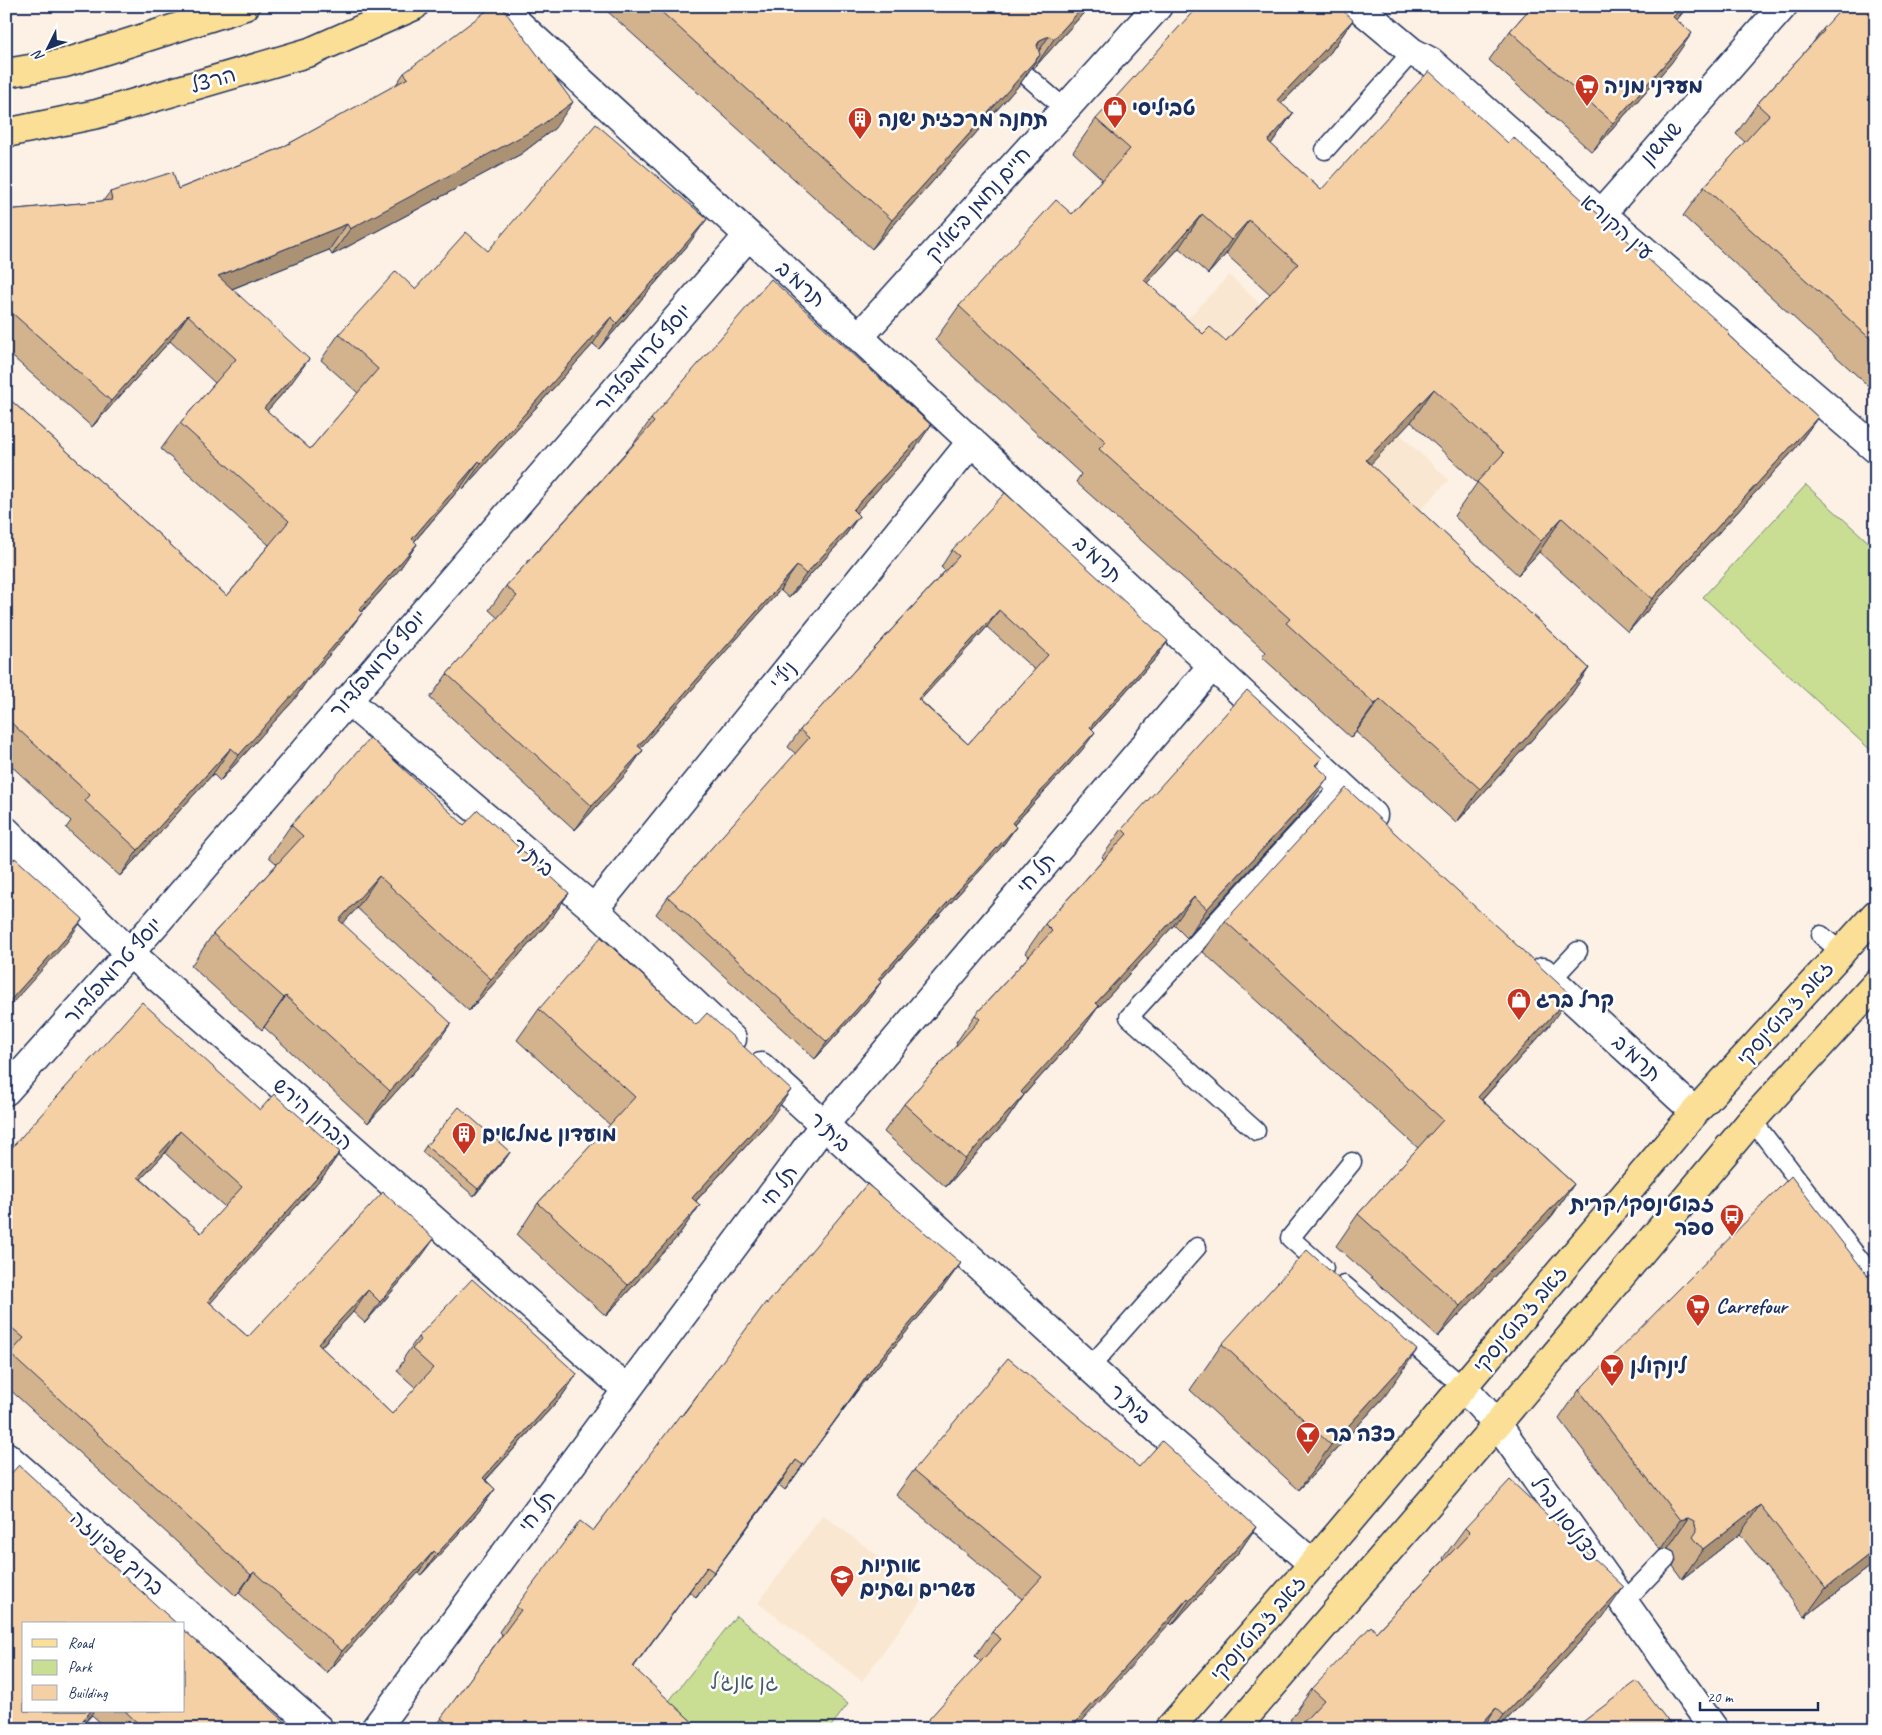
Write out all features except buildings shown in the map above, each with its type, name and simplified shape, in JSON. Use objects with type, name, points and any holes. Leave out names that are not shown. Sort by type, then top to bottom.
[{"type":"main road","points":[[6,73],[65,63],[245,6]]},
{"type":"main road","name":"הרצל","points":[[6,133],[96,114],[310,52],[414,6]]},
{"type":"main road","name":"זאב ז'בוטינסקי","points":[[1170,1729],[1314,1564],[1695,1112],[1831,943],[1876,914]]},
{"type":"main road","points":[[1235,1729],[1497,1424],[1752,1120],[1876,984]]},
{"type":"street","name":"תרמ\"ב","points":[[499,6],[859,336],[1392,832]]},
{"type":"street","name":"חיים נחמן ביאליק","points":[[859,336],[1158,6]]},
{"type":"street","name":"עין הקורא","points":[[1356,6],[1412,52],[1431,62],[1601,214],[1876,449]]},
{"type":"street","name":"שמשון","points":[[1601,214],[1783,6]]},
{"type":"street","name":"יוסף טרומפלדור","points":[[6,1091],[130,953],[346,700],[748,236]]},
{"type":"street","name":"ניל\"י","points":[[594,909],[972,441]]},
{"type":"street","name":"תל חי","points":[[375,1729],[823,1126],[1212,666]]},
{"type":"street","name":"בית\"ר","points":[[346,700],[594,909],[823,1126],[1155,1427],[1314,1564]]},
{"type":"street","name":"הברון הירש","points":[[6,831],[130,953],[627,1390]]},
{"type":"street","name":"תרמ\"ב","points":[[1522,953],[1695,1112]]},
{"type":"street","name":"כצנלסון ברל","points":[[1463,1387],[1497,1424],[1714,1729]]},
{"type":"street","name":"ברוך שפינוזה","points":[[6,1456],[319,1729]]},
{"type":"lane","points":[[1325,150],[1412,52]]},
{"type":"lane","points":[[1027,76],[1064,108]]},
{"type":"lane","points":[[1256,1131],[1129,1017],[1342,786]]},
{"type":"lane","points":[[1551,980],[1578,951]]},
{"type":"lane","points":[[1752,1120],[1876,1281]]},
{"type":"lane","points":[[1352,1162],[1290,1238],[1463,1387]]},
{"type":"lane","points":[[1090,1367],[1197,1247]]},
{"type":"lane","points":[[1624,1602],[1666,1558]]},
{"type":"shaded area","points":[[1229,275],[1449,480],[1410,521],[1177,330]]},
{"type":"shaded area","name":"אותיות עשרים ושתים","points":[[823,1515],[927,1592],[862,1681],[758,1603]]},
{"type":"green space","points":[[1806,485],[1876,549],[1876,755],[1703,597]]},
{"type":"green space","name":"גן אנג'ל","points":[[736,1616],[848,1704],[829,1729],[676,1729],[658,1715]]},
{"type":"place","name":"מעדני מניה","points":[[1587,107]]},
{"type":"place","name":"טביליסי","points":[[1115,129]]},
{"type":"place","name":"תחנה מרכזית ישנה","points":[[860,140]]},
{"type":"place","name":"קרל ברג","points":[[1519,1021]]},
{"type":"place","name":"מועדון גמלאים","points":[[464,1155]]},
{"type":"place","name":"זבוטינסקי/קרית ספר","points":[[1732,1237]]},
{"type":"place","name":"Carrefour","points":[[1698,1327]]},
{"type":"place","name":"לינקולן","points":[[1612,1387]]},
{"type":"place","name":"כצה בר","points":[[1308,1455]]},
{"type":"place","name":"אותיות עשרים ושתים","points":[[842,1598]]}]
